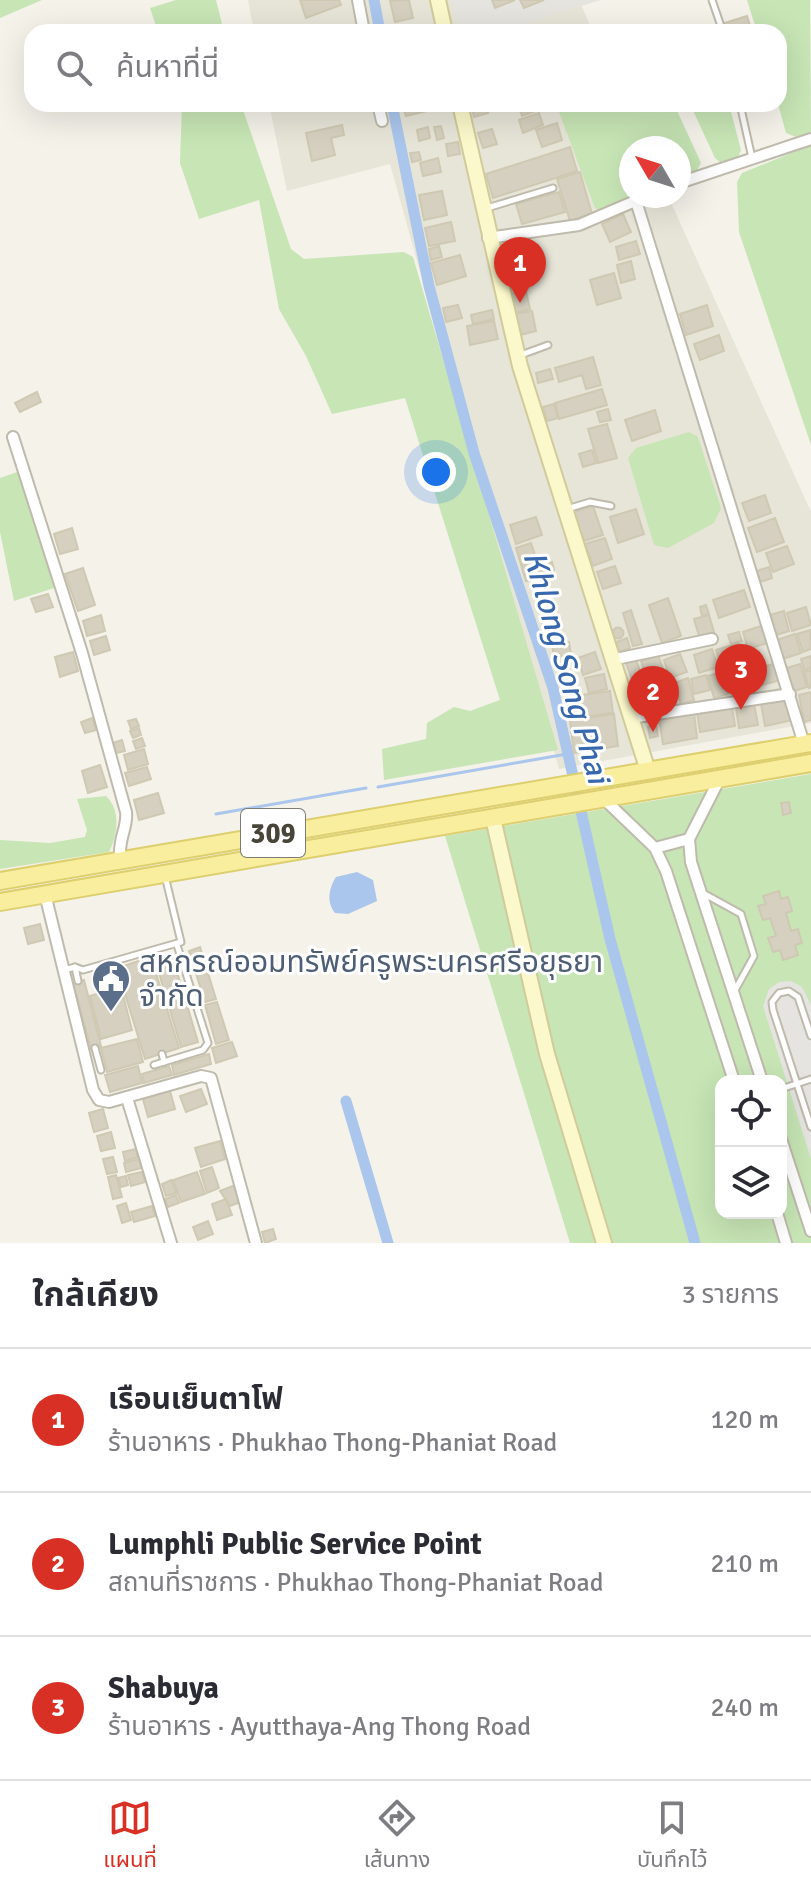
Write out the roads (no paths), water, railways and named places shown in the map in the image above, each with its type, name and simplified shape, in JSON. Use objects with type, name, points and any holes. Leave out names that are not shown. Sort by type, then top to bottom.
[{"type":"main road","name":"309","points":[[0,881],[807,743]]},
{"type":"main road","name":"309","points":[[0,902],[811,763]]},
{"type":"main road","points":[[212,844],[216,865]]},
{"type":"street","points":[[358,0],[362,24]]},
{"type":"street","points":[[438,0],[443,24]]},
{"type":"street","points":[[380,112],[382,121]]},
{"type":"street","points":[[462,112],[517,357],[647,768]]},
{"type":"street","points":[[691,179],[811,139]]},
{"type":"street","points":[[488,238],[533,234],[579,225],[619,208]]},
{"type":"street","points":[[638,208],[807,743]]},
{"type":"street","points":[[13,437],[82,653],[126,812],[127,824],[120,834],[120,860]]},
{"type":"street","points":[[611,660],[712,639]]},
{"type":"street","points":[[630,718],[790,694]]},
{"type":"street","points":[[719,780],[689,839],[691,862],[760,1075]]},
{"type":"street","points":[[597,800],[655,848],[666,871],[732,1075]]},
{"type":"street","points":[[493,818],[547,1054],[604,1243]]},
{"type":"street","points":[[655,848],[689,839]]},
{"type":"street","points":[[45,894],[69,968],[93,1090],[99,1100],[127,1098],[201,1076],[211,1078],[256,1243]]},
{"type":"street","points":[[127,1098],[171,1243]]},
{"type":"street","points":[[784,1147],[811,1231]]},
{"type":"street","points":[[779,1219],[786,1243]]},
{"type":"lane","points":[[712,0],[720,24]]},
{"type":"lane","points":[[742,112],[752,161]]},
{"type":"lane","points":[[482,210],[553,188]]},
{"type":"lane","points":[[517,357],[548,345]]},
{"type":"lane","points":[[563,510],[590,502],[611,506]]},
{"type":"lane","points":[[154,1065],[203,1050],[208,1043],[177,945],[181,937],[164,874]]},
{"type":"lane","points":[[701,892],[741,914],[754,956],[734,993]]},
{"type":"lane","points":[[69,968],[83,970],[134,960],[177,945]]},
{"type":"lane","points":[[69,968],[78,981]]},
{"type":"lane","points":[[811,1036],[798,997],[789,991],[776,995],[773,1010],[811,1127]]},
{"type":"lane","points":[[95,1048],[101,1070]]},
{"type":"lane","points":[[162,1054],[164,1062]]},
{"type":"lane","points":[[787,1087],[811,1079]]},
{"type":"water","points":[[357,872],[373,880],[377,901],[348,914],[335,913],[330,890],[336,877]]},
{"type":"waterway","name":"Khlong Song Phai","points":[[374,0],[378,24]]},
{"type":"waterway","name":"Khlong Song Phai","points":[[394,112],[429,286],[474,453],[553,688],[610,939],[695,1243]]},
{"type":"waterway","points":[[378,787],[567,754]]},
{"type":"waterway","points":[[216,814],[366,788]]},
{"type":"waterway","points":[[346,1101],[388,1243]]},
{"type":"place","name":"เรือนเย็นตาโฟ","points":[[520,303]]},
{"type":"place","name":"Shabuya","points":[[741,710]]},
{"type":"place","name":"Lumphli Public Service Point","points":[[653,732]]},
{"type":"place","name":"สหกรณ์ออมทรัพย์ครูพระนครศรีอยุธยา จำกัด","points":[[111,1013]]}]
